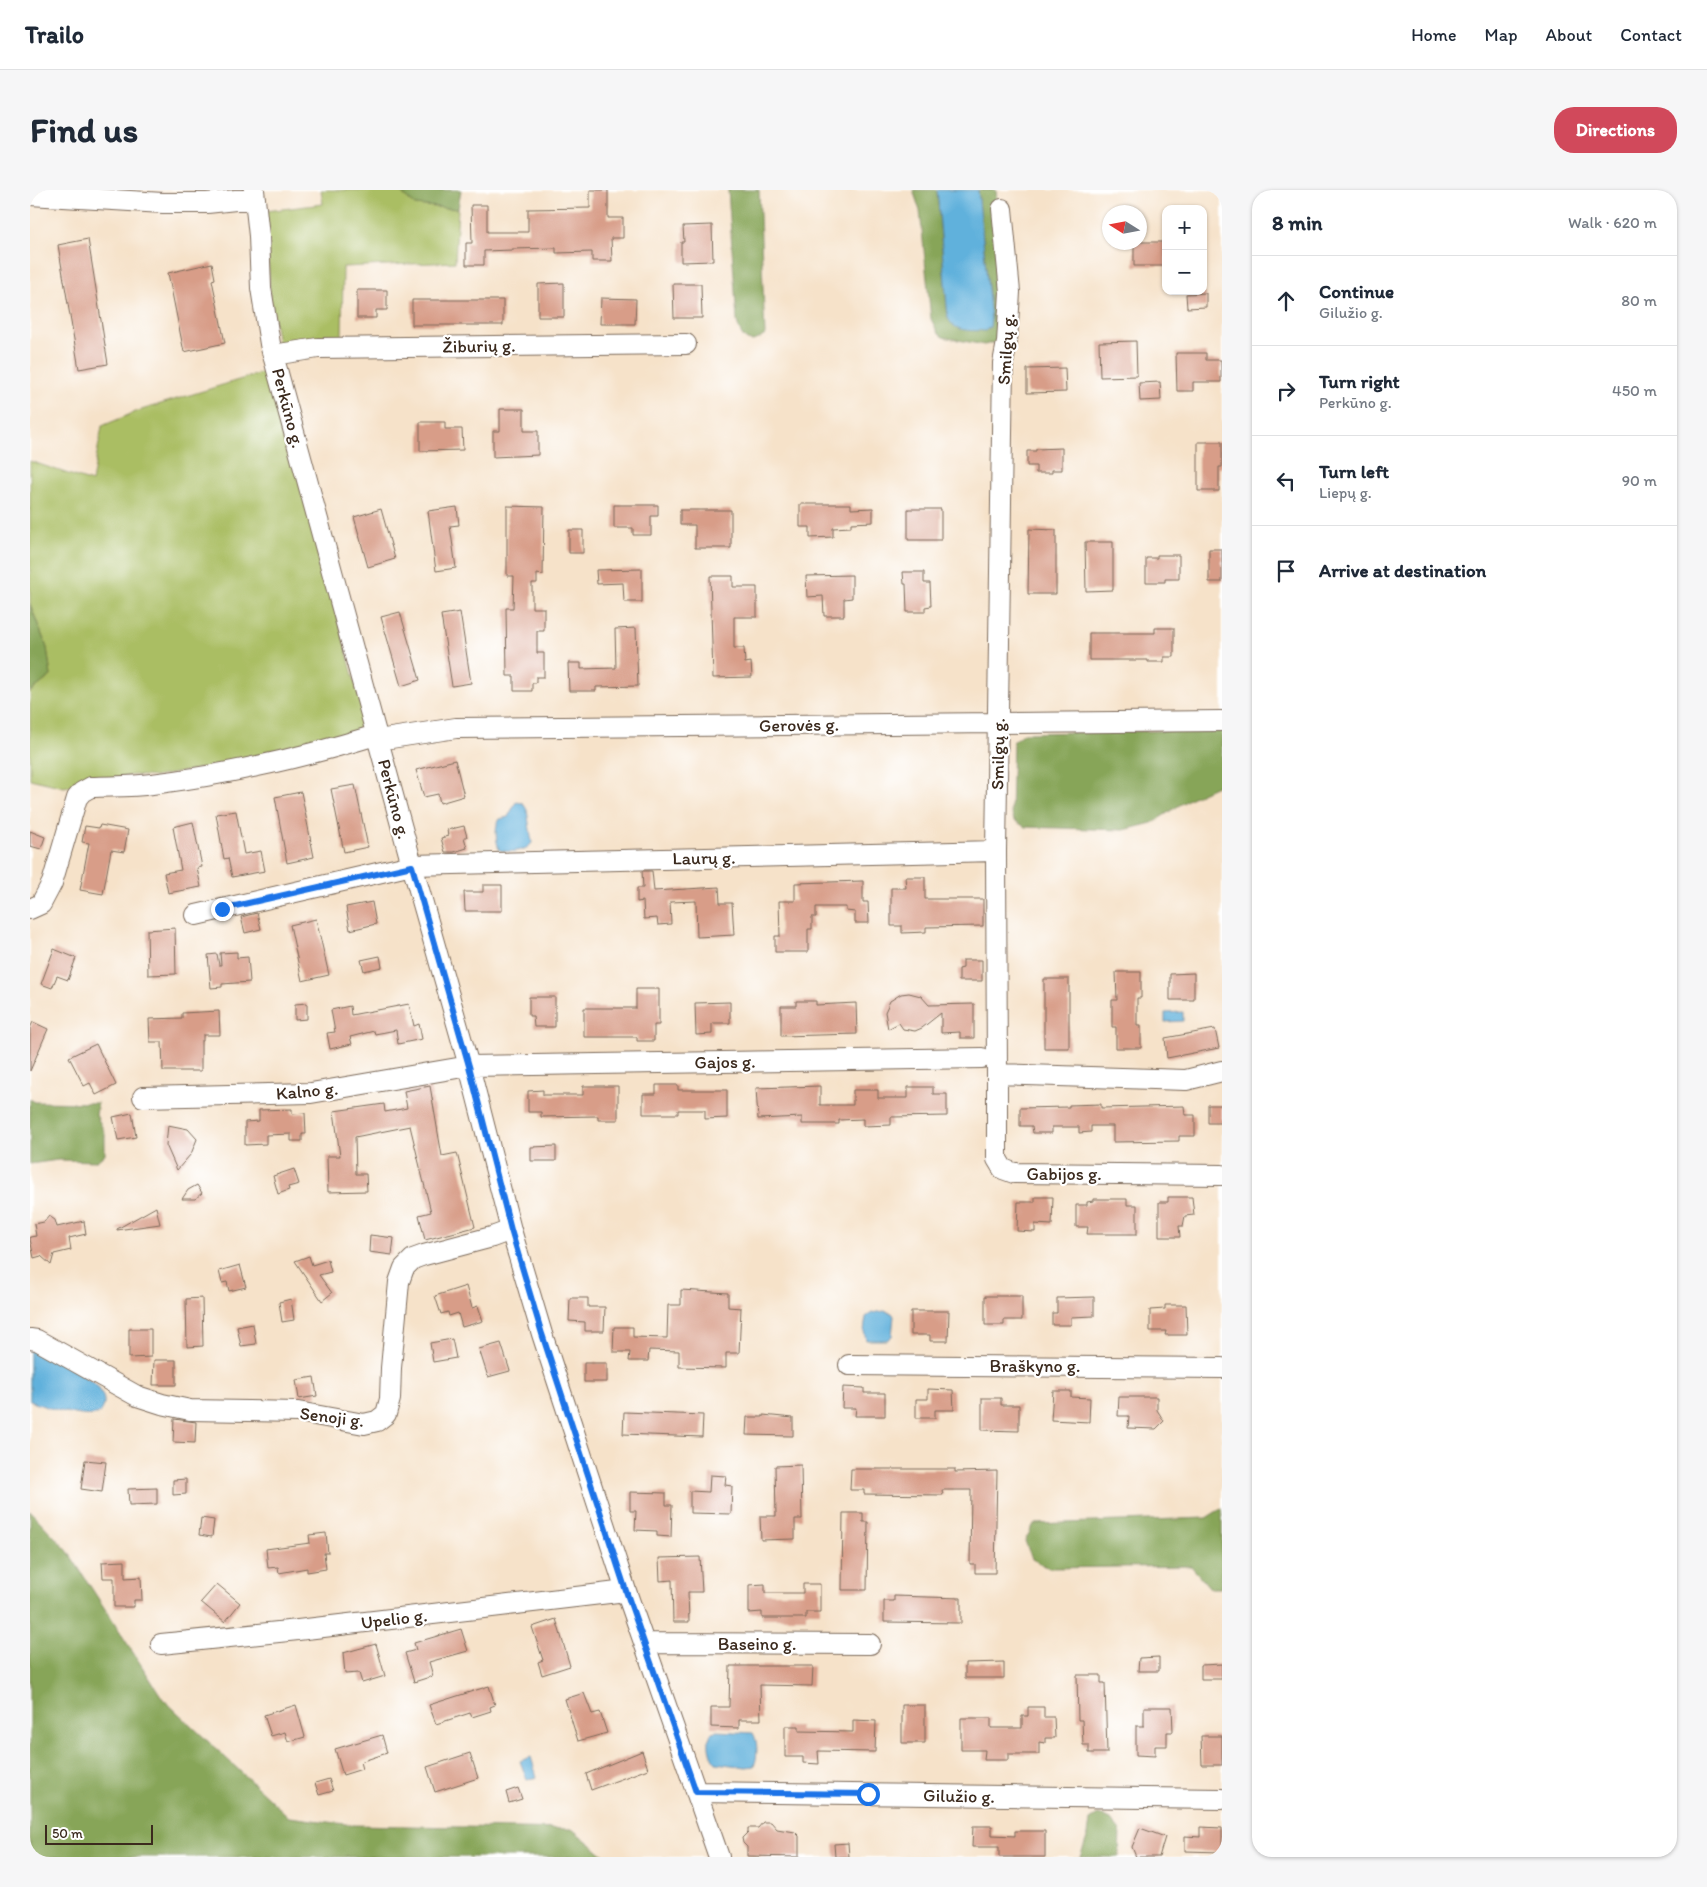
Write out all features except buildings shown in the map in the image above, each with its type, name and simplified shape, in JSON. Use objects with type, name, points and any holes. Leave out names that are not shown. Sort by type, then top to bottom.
[{"type":"street","points":[[30,195],[172,203],[207,203],[255,194]]},
{"type":"street","name":"Perkūno g.","points":[[255,194],[261,288],[273,355],[412,866],[469,1066],[511,1230],[542,1334],[626,1591],[719,1857]]},
{"type":"street","name":"Smilgų g.","points":[[997,1074],[996,851],[1003,363],[1007,342],[1010,292],[1002,209]]},
{"type":"street","name":"Žiburių g.","points":[[273,355],[318,348],[686,344]]},
{"type":"street","name":"Gerovės g.","points":[[30,909],[41,904],[52,883],[77,798],[82,792],[91,787],[150,784],[194,778],[377,737],[456,728],[1222,721]]},
{"type":"street","name":"Laurų g.","points":[[196,915],[412,866],[996,851]]},
{"type":"street","name":"Gajos g.","points":[[469,1066],[982,1058]]},
{"type":"street","name":"Kalno g.","points":[[143,1097],[310,1093],[469,1066]]},
{"type":"street","points":[[997,1074],[1186,1080],[1222,1072]]},
{"type":"street","name":"Gabijos g.","points":[[997,1074],[997,1159],[1003,1169],[1014,1173],[1222,1175]]},
{"type":"street","name":"Senoji g.","points":[[30,1338],[37,1340],[137,1396],[162,1404],[190,1410],[298,1412],[364,1424],[377,1421],[386,1414],[390,1399],[396,1311],[404,1268],[413,1259],[424,1255],[511,1230]]},
{"type":"street","name":"Braškyno g.","points":[[848,1365],[1222,1368]]},
{"type":"street","name":"Upelio g.","points":[[161,1644],[298,1630],[626,1591]]},
{"type":"street","name":"Baseino g.","points":[[644,1643],[870,1644]]},
{"type":"street","name":"Gilužio g.","points":[[696,1792],[1222,1799]]},
{"type":"green space","points":[[321,190],[398,190],[415,205],[458,209],[455,262],[343,267],[342,338],[278,344],[270,295],[266,211],[323,204]]},
{"type":"green space","points":[[398,190],[461,190],[458,209],[415,205]]},
{"type":"green space","points":[[728,190],[759,190],[765,335],[754,341],[750,341],[743,336],[737,321]]},
{"type":"green space","points":[[913,190],[937,190],[948,318],[991,319],[978,190],[996,190],[1003,308],[1002,335],[997,342],[984,345],[943,337],[938,333],[931,319],[920,211]]},
{"type":"green space","points":[[271,370],[365,720],[363,734],[355,739],[155,777],[134,775],[64,787],[30,779],[30,692],[51,676],[47,648],[30,604],[30,461],[92,482],[102,426],[138,411]]},
{"type":"green space","points":[[30,604],[47,648],[51,676],[30,692]]},
{"type":"green space","points":[[1222,730],[1222,786],[1217,786],[1189,799],[1152,823],[1124,830],[1025,827],[1014,820],[1011,812],[1013,742],[1023,733]]},
{"type":"green space","points":[[30,1099],[35,1102],[98,1103],[96,1115],[105,1133],[105,1154],[97,1161],[58,1160],[30,1164]]},
{"type":"green space","points":[[1222,1508],[1222,1588],[1210,1588],[1191,1566],[1049,1568],[1032,1559],[1025,1541],[1034,1524],[1206,1518]]},
{"type":"green space","points":[[30,1511],[67,1550],[163,1699],[289,1817],[353,1825],[572,1829],[605,1857],[30,1857]]},
{"type":"green space","points":[[1098,1815],[1109,1818],[1120,1831],[1119,1857],[1080,1857],[1088,1835],[1090,1820]]},
{"type":"water","points":[[937,190],[978,190],[991,319],[990,327],[985,331],[959,328],[951,323],[948,318]]},
{"type":"water","points":[[516,802],[523,803],[527,810],[532,843],[526,848],[517,851],[499,850],[496,834],[498,822],[500,819],[508,817]]},
{"type":"water","points":[[1183,1012],[1183,1021],[1165,1022],[1165,1013]]},
{"type":"water","points":[[884,1311],[892,1313],[894,1316],[892,1336],[887,1340],[866,1340],[864,1331],[866,1317],[872,1313]]},
{"type":"water","points":[[30,1348],[74,1370],[95,1384],[104,1399],[101,1411],[95,1415],[80,1415],[53,1409],[30,1401]]},
{"type":"water","points":[[712,1732],[753,1733],[757,1749],[754,1766],[746,1767],[716,1763],[709,1748],[709,1739]]},
{"type":"water","points":[[531,1757],[537,1777],[527,1780],[520,1761]]},
{"type":"route","points":[[222,909],[412,866],[469,1066],[511,1230],[542,1334],[626,1591],[696,1792],[868,1794]]}]
